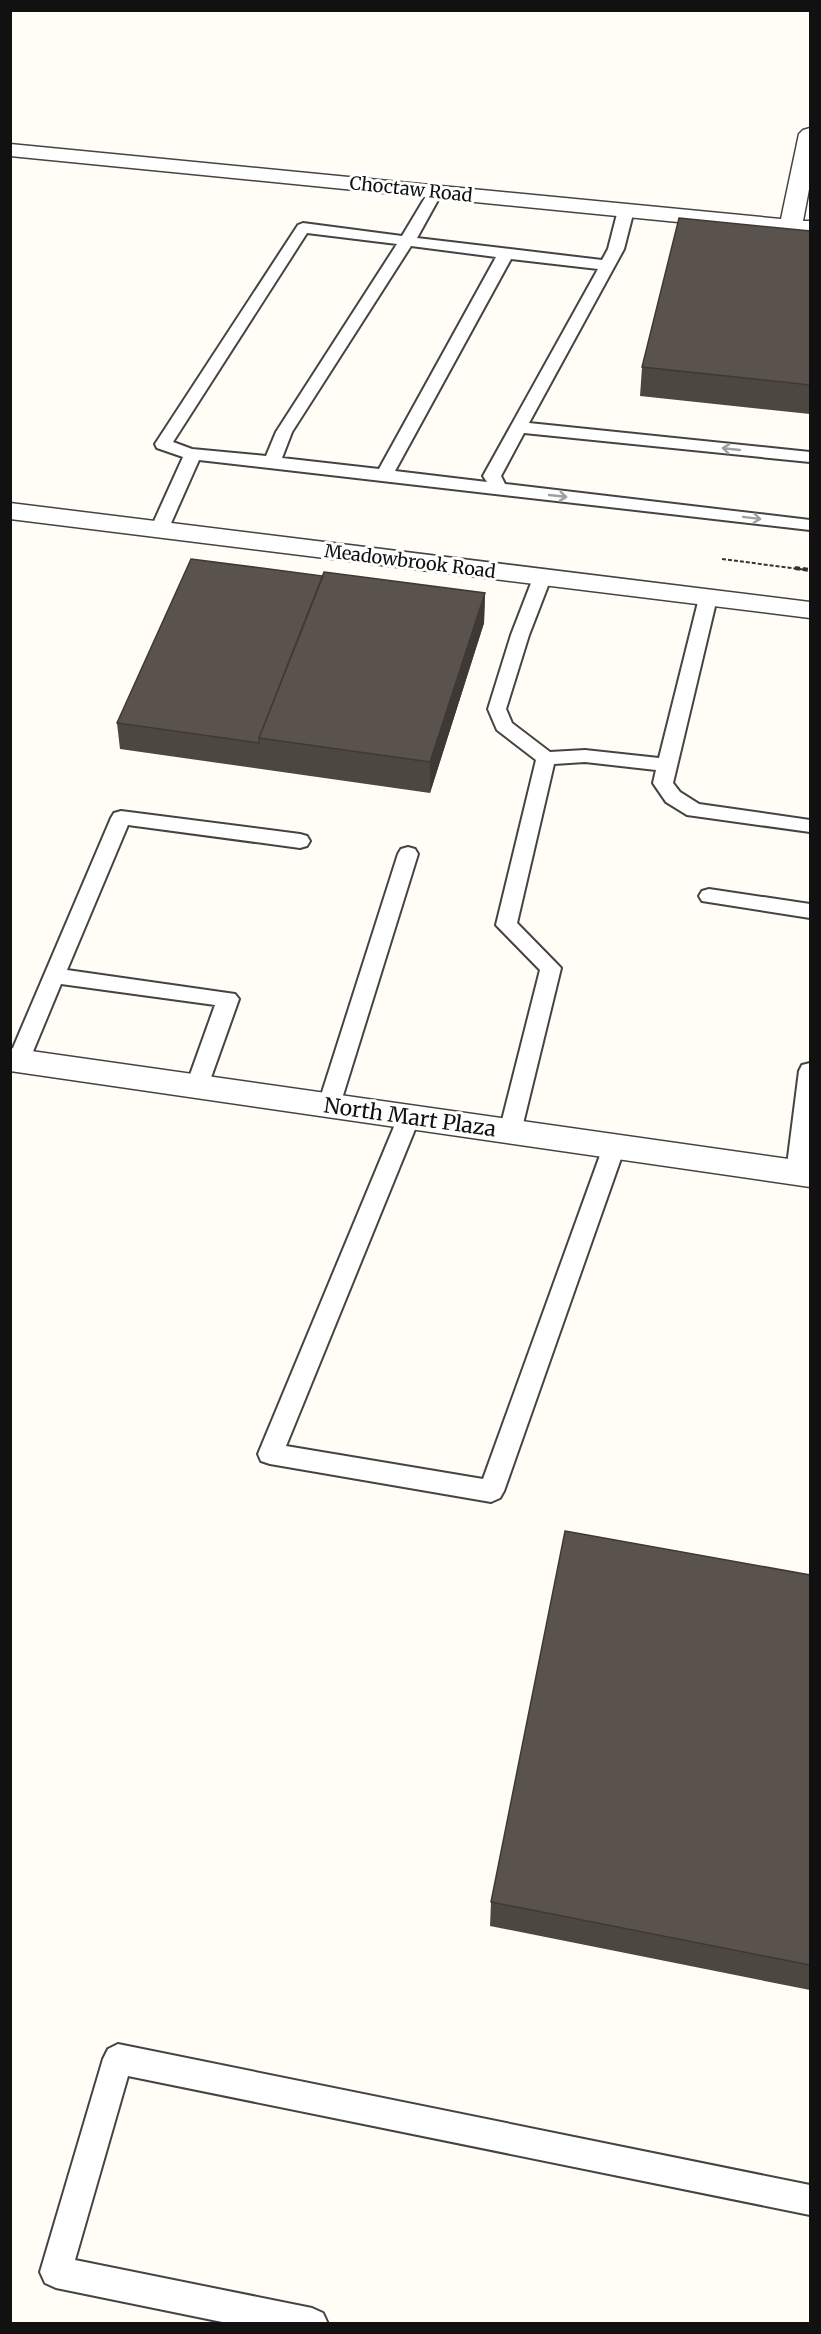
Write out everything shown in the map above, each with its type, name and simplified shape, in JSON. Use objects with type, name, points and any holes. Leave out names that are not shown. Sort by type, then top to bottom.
[{"type":"street","points":[[801,227],[810,134]]},
{"type":"street","name":"Choctaw Road","points":[[10,150],[801,227]]},
{"type":"street","name":"Meadowbrook Road","points":[[10,511],[810,610]]},
{"type":"street","name":"North Mart Plaza","points":[[15,1059],[804,1174]]},
{"type":"lane","points":[[272,462],[284,432],[407,241],[436,191]]},
{"type":"lane","points":[[500,490],[492,476],[608,265],[616,249],[626,210]]},
{"type":"lane","points":[[608,265],[303,228],[163,444],[193,454],[810,525]]},
{"type":"lane","points":[[384,476],[506,254]]},
{"type":"lane","points":[[519,426],[810,457]]},
{"type":"lane","points":[[159,530],[193,454]]},
{"type":"lane","points":[[542,578],[519,635],[497,709],[504,726],[546,758],[585,756],[667,765]]},
{"type":"lane","points":[[708,598],[663,783],[673,797],[694,810],[810,826]]},
{"type":"lane","points":[[510,1131],[551,968],[506,925],[546,758]]},
{"type":"lane","points":[[15,1059],[54,976],[121,818],[300,842]]},
{"type":"lane","points":[[329,1105],[408,854]]},
{"type":"lane","points":[[709,896],[810,911]]},
{"type":"lane","points":[[54,976],[228,999],[197,1086]]},
{"type":"lane","points":[[804,1174],[810,1071]]},
{"type":"lane","points":[[409,1117],[270,1454],[491,1491],[614,1147]]},
{"type":"lane","points":[[312,2324],[56,2272],[118,2059],[810,2200]]},
{"type":"building","points":[[679,218],[810,231],[810,385],[642,367]]},
{"type":"building","points":[[191,559],[323,576],[259,743],[117,723]]},
{"type":"building","points":[[324,572],[485,593],[430,762],[259,738]]},
{"type":"building","points":[[565,1531],[810,1575],[810,1965],[491,1902]]}]
